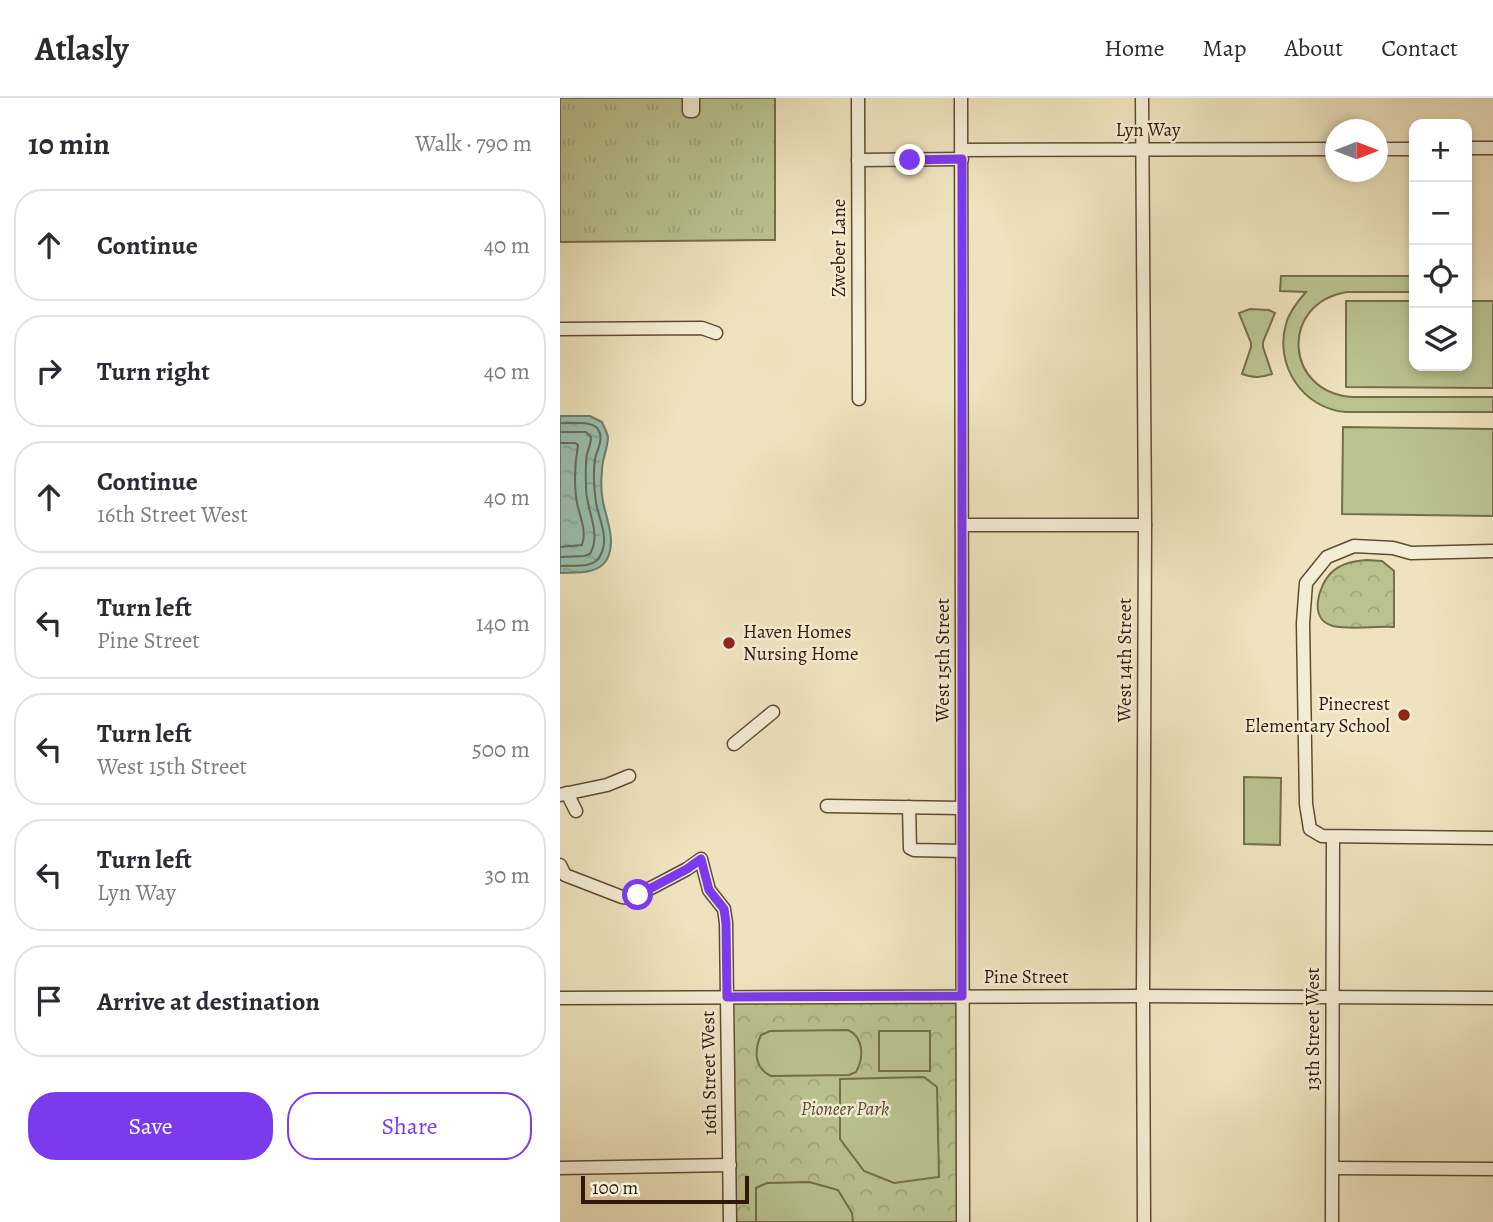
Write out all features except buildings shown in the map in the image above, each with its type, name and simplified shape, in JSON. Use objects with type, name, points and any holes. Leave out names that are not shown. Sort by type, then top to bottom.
[{"type":"street","name":"Zweber Lane","points":[[858,98],[859,399]]},
{"type":"street","name":"West 15th Street","points":[[961,98],[963,1222]]},
{"type":"street","name":"West 14th Street","points":[[1142,98],[1144,1222]]},
{"type":"street","points":[[1472,148],[1493,148]]},
{"type":"street","name":"Lyn Way","points":[[858,160],[962,154],[1325,149]]},
{"type":"street","points":[[1388,149],[1409,149]]},
{"type":"street","points":[[560,329],[702,328],[716,333]]},
{"type":"street","points":[[962,525],[1144,525]]},
{"type":"street","points":[[1493,551],[1411,552],[1354,546],[1327,557],[1306,583],[1303,623],[1306,804],[1310,829],[1322,836],[1333,837],[1493,838]]},
{"type":"street","points":[[734,744],[773,712]]},
{"type":"street","points":[[576,811],[564,794],[607,785],[629,776]]},
{"type":"street","points":[[827,806],[962,808]]},
{"type":"street","points":[[909,807],[910,848],[962,851]]},
{"type":"street","name":"13th Street West","points":[[1332,1222],[1333,837]]},
{"type":"street","name":"16th Street West","points":[[560,864],[565,875],[622,897],[632,898],[701,859],[709,890],[724,909],[726,923],[730,1222]]},
{"type":"street","name":"Pine Street","points":[[560,998],[1493,998]]},
{"type":"street","points":[[560,1168],[730,1165]]},
{"type":"street","points":[[1332,1168],[1493,1169]]},
{"type":"green space","points":[[560,98],[775,98],[775,240],[560,242]]},
{"type":"green space","points":[[1281,276],[1409,276],[1409,292],[1347,292],[1325,300],[1310,312],[1301,329],[1299,347],[1303,365],[1313,380],[1330,392],[1353,397],[1493,397],[1493,412],[1346,412],[1317,403],[1295,382],[1284,355],[1283,339],[1287,320],[1306,292],[1280,291]]},
{"type":"green space","points":[[1346,301],[1409,301],[1409,371],[1472,371],[1472,301],[1493,301],[1493,388],[1346,387]]},
{"type":"green space","points":[[1250,309],[1275,313],[1263,342],[1272,374],[1253,377],[1242,374],[1251,343],[1239,313]]},
{"type":"green space","points":[[1343,427],[1493,429],[1493,516],[1342,514]]},
{"type":"green space","points":[[1367,560],[1382,561],[1394,571],[1394,627],[1347,628],[1325,622],[1320,617],[1318,602],[1327,578],[1344,565]]},
{"type":"green space","points":[[1244,777],[1281,778],[1280,845],[1244,844]]},
{"type":"green space","name":"Pioneer Park","points":[[962,996],[963,1222],[730,1222],[727,997]]},
{"type":"green space","points":[[848,1030],[857,1038],[861,1048],[856,1072],[849,1075],[771,1076],[761,1068],[757,1058],[761,1035],[770,1031]]},
{"type":"green space","points":[[879,1031],[930,1031],[930,1071],[879,1071]]},
{"type":"green space","points":[[924,1077],[937,1087],[939,1177],[894,1183],[864,1171],[840,1139],[840,1079]]},
{"type":"green space","points":[[809,1182],[838,1190],[852,1213],[853,1222],[756,1222],[756,1188],[767,1183]]},
{"type":"water","points":[[560,416],[590,416],[602,422],[608,437],[601,486],[611,547],[602,565],[585,572],[560,573]]},
{"type":"place","name":"Haven Homes Nursing Home","points":[[729,643]]},
{"type":"place","name":"Pinecrest Elementary School","points":[[1404,715]]},
{"type":"route","points":[[638,895],[701,859],[709,890],[724,909],[727,997],[962,996],[962,159],[910,160]]}]
